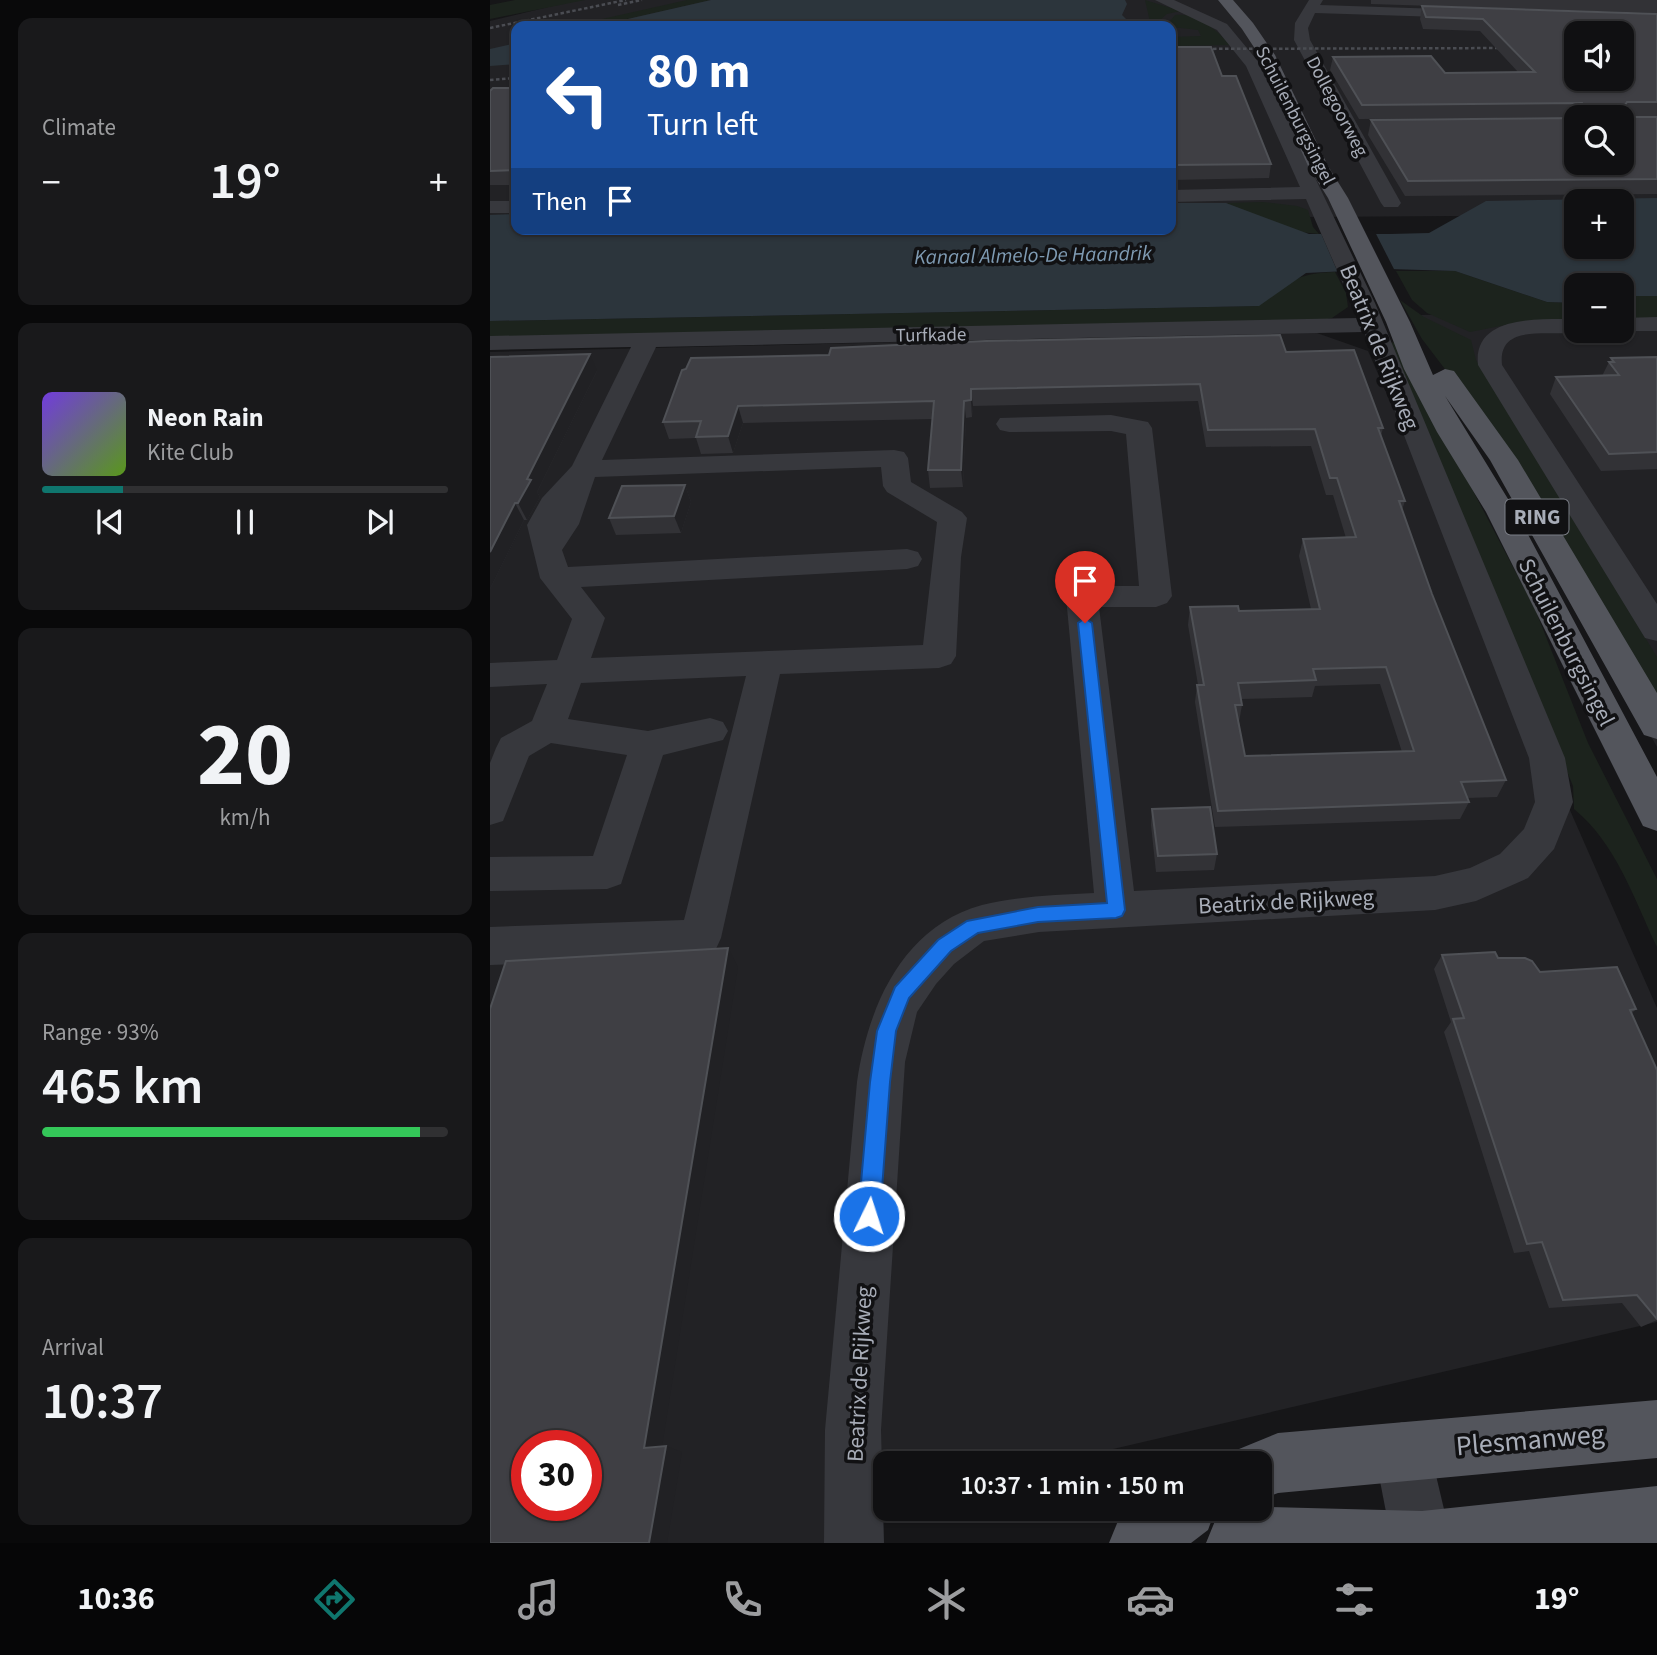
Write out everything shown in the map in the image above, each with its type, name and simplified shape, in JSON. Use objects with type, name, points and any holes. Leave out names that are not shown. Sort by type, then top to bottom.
[{"type":"main road","name":"Schuilenburgsingel","points":[[1225,0],[1248,26],[1268,55],[1318,166],[1338,198]]},
{"type":"main road","name":"Schuilenburgsingel","points":[[1340,166],[1338,198],[1343,231],[1364,276]]},
{"type":"main road","name":"Schuilenburgsingel","points":[[1385,323],[1438,368],[1504,460],[1657,725]]},
{"type":"main road","name":"Schuilenburgsingel","points":[[1385,323],[1417,369],[1451,432],[1501,512],[1657,815]]},
{"type":"main road","name":"Plesmanweg","points":[[1272,1465],[1402,1450],[1657,1429]]},
{"type":"main road","points":[[1237,1543],[1270,1538],[1422,1543],[1657,1517]]},
{"type":"main road","points":[[1140,1543],[1169,1521]]},
{"type":"street","points":[[1162,0],[1210,20],[1230,34],[1253,65],[1312,193],[1343,231]]},
{"type":"street","name":"Dollegoorweg","points":[[1391,203],[1349,127],[1319,59],[1302,40],[1300,26],[1313,4],[1480,14]]},
{"type":"street","points":[[1349,127],[1377,127]]},
{"type":"street","points":[[1176,196],[1312,193]]},
{"type":"street","points":[[490,207],[511,207]]},
{"type":"street","name":"Beatrix de Rijkweg","points":[[854,1543],[853,1430],[880,1082],[887,1031],[902,993],[945,946],[974,926],[1038,914],[1434,893],[1476,884],[1514,866],[1540,838],[1554,802],[1547,758],[1385,323],[1364,276]]},
{"type":"street","name":"Turfkade","points":[[490,343],[1385,323]]},
{"type":"street","points":[[1634,325],[1657,324]]},
{"type":"street","points":[[1564,326],[1520,327],[1500,336],[1490,345],[1487,356],[1490,365],[1657,630]]},
{"type":"street","points":[[490,810],[514,748],[546,729],[589,618],[556,531],[647,340]]},
{"type":"street","points":[[1009,424],[1111,423],[1139,428],[1156,596],[1082,597],[1116,910]]},
{"type":"street","points":[[490,675],[939,656],[946,557],[952,518],[897,486],[894,458],[584,468]]},
{"type":"street","points":[[661,494],[673,466]]},
{"type":"street","points":[[556,531],[907,559]]},
{"type":"street","points":[[490,946],[700,939],[766,663]]},
{"type":"street","points":[[546,729],[648,745],[710,731]]},
{"type":"street","points":[[490,874],[607,872],[648,745]]},
{"type":"street","points":[[1402,1450],[1422,1543]]},
{"type":"shaded area","points":[[515,0],[585,0],[490,19],[490,5]]},
{"type":"shaded area","points":[[577,0],[1657,0],[1657,214],[1634,205],[1634,189],[1564,189],[1564,215],[1176,218],[1176,21],[511,21],[511,223],[490,223],[490,21]]},
{"type":"shaded area","points":[[687,0],[711,0],[619,21],[593,21]]},
{"type":"shaded area","points":[[1145,0],[1181,11],[1167,14],[1159,21],[1150,21]]},
{"type":"shaded area","points":[[1175,15],[1199,19],[1231,45],[1176,46],[1176,37],[1201,36],[1198,30],[1176,27],[1176,21],[1170,21]]},
{"type":"shaded area","points":[[1263,202],[1308,210],[1313,227],[1319,234],[1299,232],[1226,203]]},
{"type":"shaded area","points":[[1396,271],[1455,271],[1547,302],[1564,303],[1564,322],[1521,322],[1470,332],[1427,313],[1412,300]]},
{"type":"shaded area","points":[[1335,272],[1346,293],[1348,307],[1332,318],[1313,322],[490,337],[490,321],[1258,306],[1285,285],[1301,277]]},
{"type":"shaded area","points":[[1634,296],[1657,296],[1657,321],[1634,321]]},
{"type":"shaded area","points":[[1400,300],[1424,317],[1471,340],[1476,360],[1657,657],[1657,707],[1483,419],[1422,339]]},
{"type":"shaded area","points":[[1657,312],[1657,747],[1415,315],[1564,313],[1564,343],[1634,343],[1634,324]]},
{"type":"shaded area","points":[[1314,332],[1368,351],[1657,1008],[1657,1322],[1104,1451],[873,1451],[873,1518],[831,1543],[490,1543],[490,352]]},
{"type":"shaded area","points":[[1395,342],[1535,609],[1588,743],[1657,879],[1657,947],[1613,855],[1589,823],[1574,809],[1573,786],[1390,343]]},
{"type":"water","points":[[711,0],[1125,0],[1127,4],[1122,15],[1126,21],[619,21]]},
{"type":"water","points":[[511,44],[511,64],[490,66],[490,49]]},
{"type":"water","name":"Kanaal Almelo-De Haandrik","points":[[1634,198],[1657,198],[1657,296],[1634,296],[1634,273],[1564,273],[1564,303],[1547,302],[1455,271],[1389,269],[1306,273],[1259,306],[490,321],[490,215],[511,214],[511,235],[1176,235],[1176,203],[1226,203],[1309,234],[1429,233],[1486,201],[1564,200],[1564,259],[1634,259]]},
{"type":"pier","points":[[1374,230],[1397,275],[1339,275],[1320,231]]},
{"type":"building","points":[[1422,6],[1657,14],[1657,102],[1627,102],[1625,105],[1362,105],[1333,57],[1431,56],[1445,73],[1535,72],[1483,19],[1426,17]]},
{"type":"building","points":[[1176,47],[1211,47],[1222,76],[1236,76],[1271,164],[1176,165]]},
{"type":"building","points":[[493,88],[511,88],[511,170],[490,171],[490,91]]},
{"type":"building","points":[[1634,117],[1657,117],[1657,179],[1408,181],[1371,120],[1564,118],[1564,175],[1634,175]]},
{"type":"building","points":[[1280,335],[1286,352],[1354,350],[1383,428],[1378,428],[1405,501],[1399,501],[1432,594],[1506,780],[1461,782],[1469,802],[1218,811],[1197,685],[1204,685],[1190,607],[1238,606],[1239,611],[1320,609],[1303,539],[1356,537],[1337,478],[1330,478],[1315,429],[1208,430],[1200,384],[971,389],[971,400],[964,401],[961,470],[928,470],[934,401],[738,406],[728,436],[696,437],[701,421],[663,422],[682,370],[686,369],[691,358],[829,355],[831,348],[986,341]],"holes":[[[1386,667],[1414,751],[1245,756],[1235,705],[1242,705],[1238,683],[1316,680],[1313,669]]]},
{"type":"building","points":[[590,354],[527,479],[531,480],[518,503],[515,503],[490,552],[490,357]]},
{"type":"building","points":[[1657,357],[1657,452],[1609,454],[1556,377],[1619,375],[1609,362],[1614,362],[1611,358]]},
{"type":"building","points":[[685,485],[674,516],[609,518],[622,486]]},
{"type":"building","points":[[1210,807],[1217,854],[1158,856],[1152,809]]},
{"type":"building","points":[[728,948],[644,1448],[666,1446],[649,1543],[490,1543],[490,1009],[506,961]]},
{"type":"building","points":[[1495,952],[1498,958],[1525,958],[1532,961],[1540,972],[1617,967],[1636,1009],[1630,1010],[1657,1070],[1657,1319],[1637,1295],[1563,1300],[1542,1242],[1527,1244],[1453,1019],[1464,1018],[1442,955]]},
{"type":"railway","points":[[524,21],[626,0]]},
{"type":"railway","points":[[618,5],[642,0]]},
{"type":"railway","points":[[490,28],[511,24]]},
{"type":"railway","points":[[1176,49],[1514,48]]},
{"type":"railway","points":[[490,80],[511,78]]},
{"type":"route","points":[[869,1216],[887,1031],[902,993],[945,946],[974,926],[1038,914],[1116,910],[1085,623]]}]
